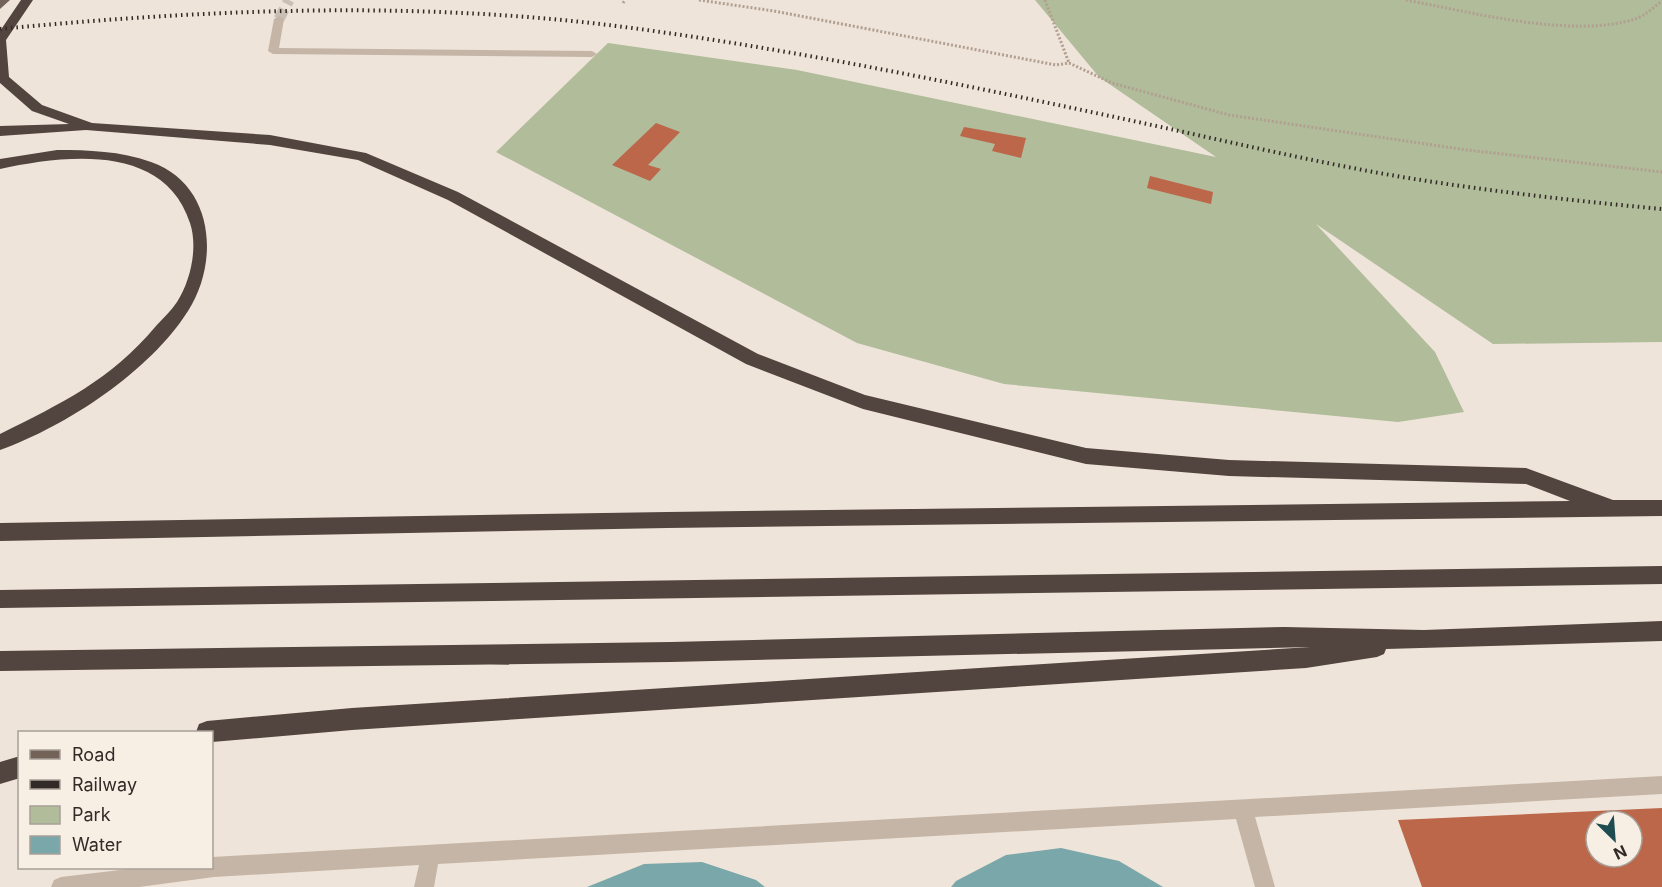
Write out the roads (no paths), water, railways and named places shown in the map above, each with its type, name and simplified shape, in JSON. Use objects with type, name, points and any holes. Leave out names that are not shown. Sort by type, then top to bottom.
[{"type":"highway","points":[[27,0],[0,40],[2,78],[37,108],[92,127]]},
{"type":"highway","points":[[0,131],[92,127],[270,140],[361,156],[453,196],[752,359],[863,402],[1086,456],[1229,468],[1526,476],[1614,509]]},
{"type":"highway","points":[[0,164],[28,157],[94,153],[141,162],[176,183],[197,211],[203,251],[185,304],[136,360],[71,407],[0,442]]},
{"type":"highway","points":[[0,532],[643,520],[1662,508]]},
{"type":"highway","points":[[0,599],[1662,575]]},
{"type":"highway","points":[[0,661],[659,652],[1284,637],[1424,640],[1662,631]]},
{"type":"highway","points":[[213,731],[352,719],[1306,658],[1424,640]]},
{"type":"highway","points":[[0,773],[18,768]]},
{"type":"main road","points":[[0,6],[5,0]]},
{"type":"street","points":[[279,19],[273,51],[592,54]]},
{"type":"street","points":[[213,867],[430,857],[1662,785]]},
{"type":"street","points":[[1243,809],[1265,887]]},
{"type":"street","points":[[424,887],[430,857]]},
{"type":"street","points":[[61,887],[196,869]]},
{"type":"water","points":[[1061,848],[1119,861],[1163,887],[951,887],[956,881],[1006,855]]},
{"type":"water","points":[[702,862],[756,880],[765,887],[587,887],[644,864]]},
{"type":"tunnel","points":[[279,19],[289,0]]},
{"type":"railway","points":[[0,29],[158,16],[316,10],[395,11],[553,19],[696,37],[823,58],[1012,95],[1402,177],[1467,187],[1662,209]]}]
